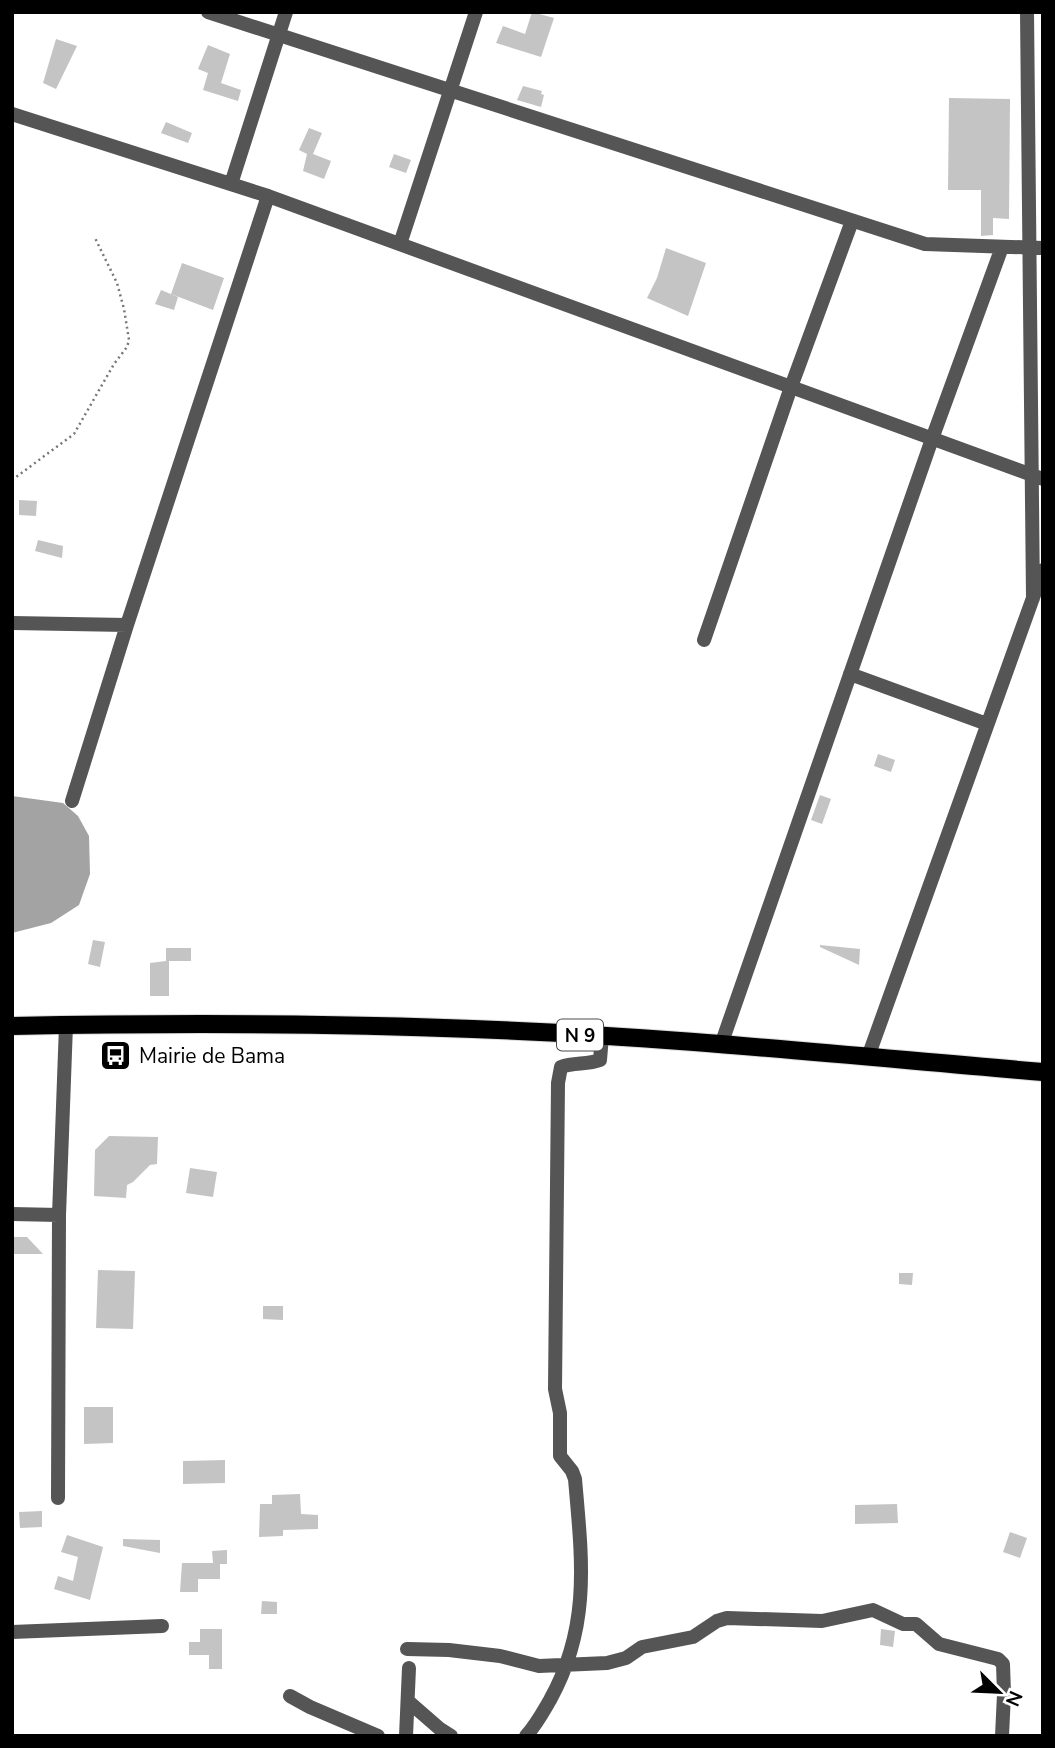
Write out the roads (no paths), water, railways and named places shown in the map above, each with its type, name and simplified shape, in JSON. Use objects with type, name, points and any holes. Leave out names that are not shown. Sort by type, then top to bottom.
[{"type":"main road","name":"N 9","points":[[12,1026],[275,1023],[474,1029],[721,1045],[1043,1072]]},
{"type":"street","points":[[208,12],[925,244],[1035,248]]},
{"type":"street","points":[[231,184],[286,12]]},
{"type":"street","points":[[400,244],[476,12]]},
{"type":"street","points":[[1027,12],[1035,248],[1037,477],[1033,598]]},
{"type":"street","points":[[12,114],[268,196],[1037,477]]},
{"type":"street","points":[[72,801],[268,196]]},
{"type":"street","points":[[704,640],[791,387],[852,221]]},
{"type":"street","points":[[721,1045],[932,439],[1002,247]]},
{"type":"street","points":[[868,1057],[1043,570]]},
{"type":"street","points":[[12,623],[127,625]]},
{"type":"street","points":[[850,674],[987,724]]},
{"type":"street","points":[[58,1498],[59,1215],[66,1025]]},
{"type":"street","points":[[526,1736],[568,1664],[579,1617],[581,1582],[575,1479],[560,1456],[560,1413],[555,1389],[558,1083],[561,1068],[572,1063],[593,1063],[600,1060],[601,1036]]},
{"type":"street","points":[[12,1214],[59,1215]]},
{"type":"street","points":[[407,1649],[449,1650],[500,1656],[539,1666],[607,1663],[626,1658],[642,1647],[693,1637],[717,1621],[727,1618],[822,1620],[873,1610],[903,1624],[916,1624],[939,1644],[998,1659],[1003,1664],[1002,1736]]},
{"type":"street","points":[[12,1632],[162,1626]]},
{"type":"street","points":[[406,1736],[409,1668]]},
{"type":"street","points":[[290,1696],[378,1736]]},
{"type":"street","points":[[409,1702],[451,1736]]},
{"type":"street","points":[[332,1717],[351,1736]]},
{"type":"place","name":"Mairie de Bama","points":[[116,1056]]}]
